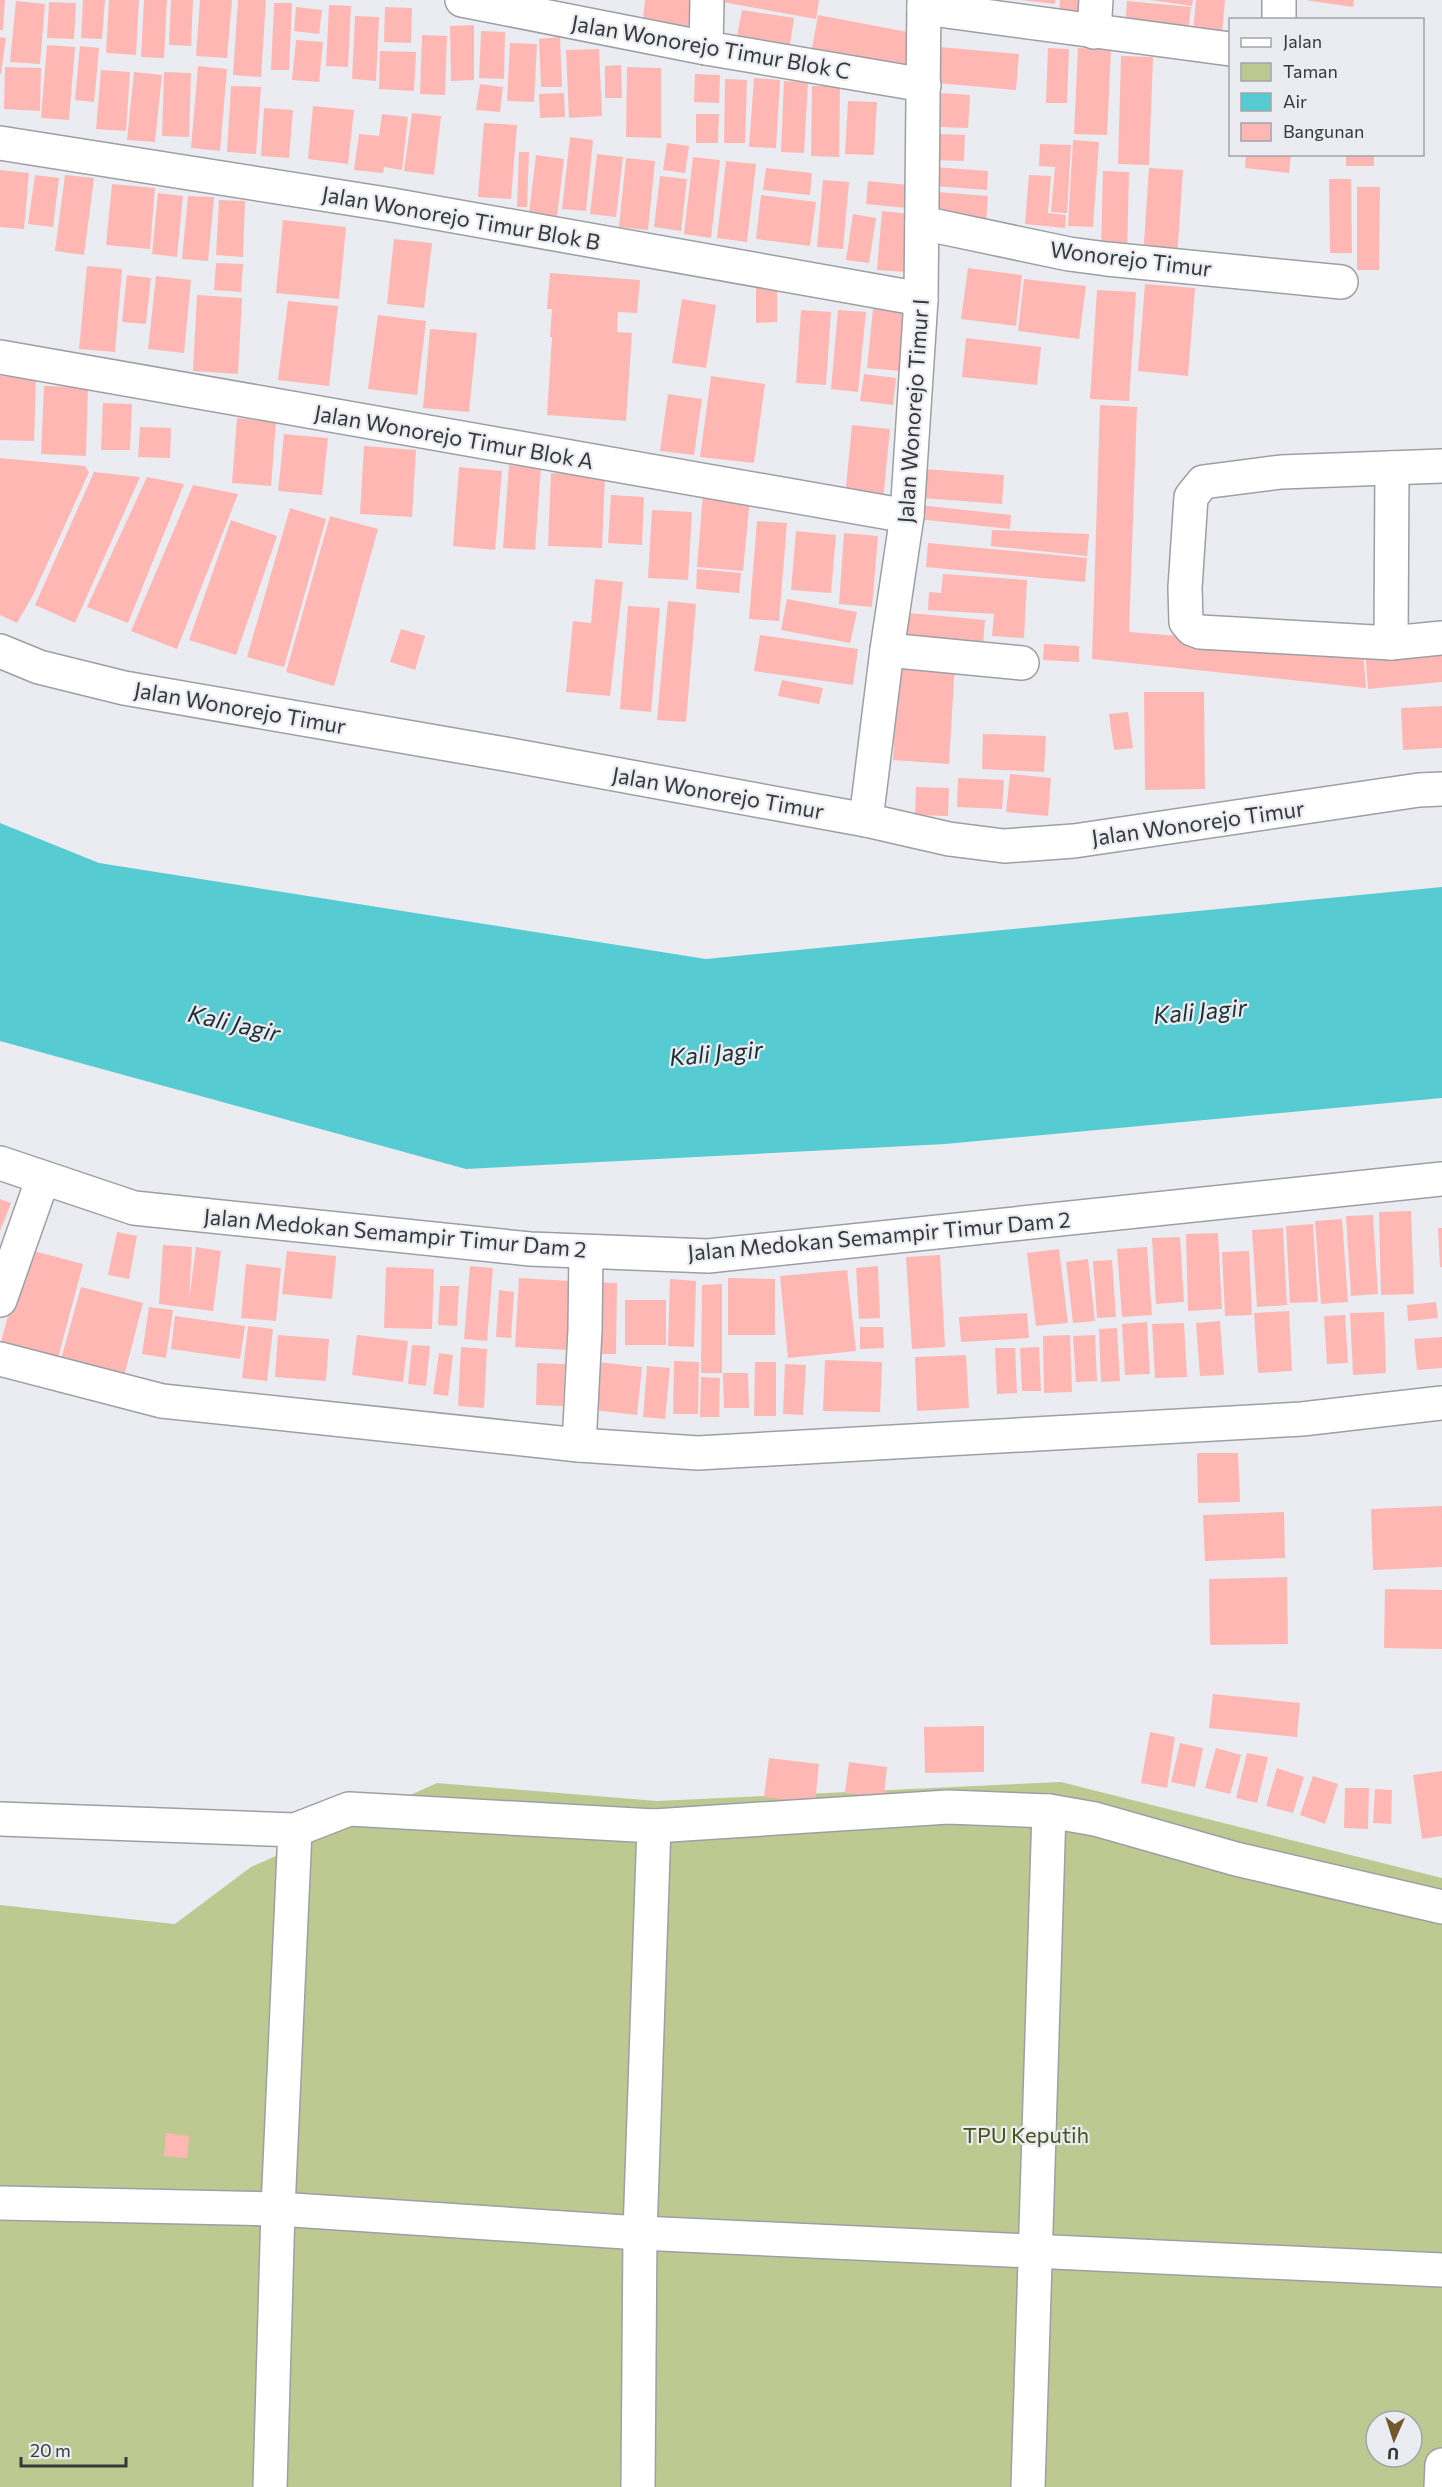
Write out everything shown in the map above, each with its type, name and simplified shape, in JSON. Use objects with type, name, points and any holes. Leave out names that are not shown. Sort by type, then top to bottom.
[{"type":"street","name":"Jalan Wonorejo Timur Blok C","points":[[462,0],[495,3],[706,48],[924,85]]},
{"type":"street","points":[[706,48],[707,0]]},
{"type":"street","points":[[1279,0],[1279,18]]},
{"type":"street","points":[[924,4],[1095,16],[1229,49]]},
{"type":"street","name":"Jalan Wonorejo Timur I","points":[[866,820],[887,650],[907,516],[921,299],[924,4]]},
{"type":"street","name":"Jalan Wonorejo Timur Blok B","points":[[0,143],[392,204],[921,299]]},
{"type":"street","name":"Wonorejo Timur","points":[[922,223],[1107,260],[1341,282]]},
{"type":"street","name":"Jalan Wonorejo Timur Blok A","points":[[0,357],[907,516]]},
{"type":"street","points":[[1442,466],[1281,472],[1203,482],[1191,497],[1185,588],[1186,622],[1192,629],[1200,632],[1390,643],[1442,638]]},
{"type":"street","points":[[1390,643],[1392,468]]},
{"type":"street","points":[[887,650],[1022,663]]},
{"type":"street","name":"Jalan Wonorejo Timur","points":[[0,651],[39,667],[124,688],[866,820],[949,839],[1004,846],[1074,841],[1419,790],[1442,789]]},
{"type":"street","name":"Jalan Medokan Semampir Timur Dam 2","points":[[0,1163],[134,1208],[530,1249],[708,1256],[1442,1179]]},
{"type":"street","points":[[0,1300],[43,1178]]},
{"type":"street","points":[[579,1445],[585,1330],[586,1252]]},
{"type":"street","points":[[0,1359],[162,1401],[579,1445],[698,1453],[1302,1419],[1442,1403]]},
{"type":"street","points":[[0,1819],[295,1830],[349,1809],[654,1826],[948,1807],[1048,1811],[1095,1819],[1236,1859],[1442,1907]]},
{"type":"street","points":[[1028,2487],[1048,1811]]},
{"type":"street","points":[[638,2487],[640,2233],[654,1826]]},
{"type":"street","points":[[270,2487],[278,2209],[295,1830]]},
{"type":"street","points":[[0,2203],[278,2209],[640,2233],[1442,2270]]},
{"type":"street","points":[[1441,2487],[1442,2465]]},
{"type":"green space","name":"TPU Keputih","points":[[1061,1782],[1442,1878],[1442,2487],[0,2487],[0,1905],[175,1924],[251,1867],[437,1783],[657,1801]]},
{"type":"water","name":"Kali Jagir","points":[[0,823],[99,863],[706,959],[1442,887],[1442,1098],[945,1144],[466,1169],[0,1041]]},
{"type":"building","points":[[0,0],[5,0],[3,30],[0,30]]},
{"type":"building","points":[[83,0],[105,0],[102,39],[81,38]]},
{"type":"building","points":[[109,0],[139,0],[136,55],[106,53]]},
{"type":"building","points":[[144,0],[167,0],[164,58],[141,57]]},
{"type":"building","points":[[171,0],[193,0],[191,46],[169,45]]},
{"type":"building","points":[[200,0],[232,0],[227,58],[196,56]]},
{"type":"building","points":[[238,0],[266,0],[261,77],[233,75]]},
{"type":"building","points":[[645,0],[690,0],[688,32],[642,29]]},
{"type":"building","points":[[722,0],[819,0],[816,19],[722,2]]},
{"type":"building","points":[[1021,0],[1055,0],[1055,4]]},
{"type":"building","points":[[1060,0],[1092,0],[1091,16],[1059,15]]},
{"type":"building","points":[[1150,0],[1193,0],[1192,6]]},
{"type":"building","points":[[1196,0],[1225,0],[1222,34],[1193,31]]},
{"type":"building","points":[[1305,0],[1354,0],[1353,7]]},
{"type":"building","points":[[16,1],[45,4],[40,64],[10,62]]},
{"type":"building","points":[[1127,1],[1191,7],[1188,34],[1125,27]]},
{"type":"building","points":[[49,2],[76,3],[74,39],[47,38]]},
{"type":"building","points":[[274,3],[292,3],[289,70],[271,70]]},
{"type":"building","points":[[329,5],[351,6],[348,67],[326,66]]},
{"type":"building","points":[[296,7],[322,10],[319,34],[294,31]]},
{"type":"building","points":[[385,7],[412,8],[411,43],[384,42]]},
{"type":"building","points":[[742,10],[794,18],[789,51],[736,42]]},
{"type":"building","points":[[818,15],[913,33],[906,71],[811,54]]},
{"type":"building","points":[[355,16],[379,17],[376,81],[352,79]]},
{"type":"building","points":[[474,25],[474,80],[451,81],[450,26]]},
{"type":"building","points":[[481,31],[505,32],[504,79],[479,78]]},
{"type":"building","points":[[422,35],[447,36],[445,95],[420,94]]},
{"type":"building","points":[[0,37],[6,38],[1,74],[0,74]]},
{"type":"building","points":[[560,37],[562,87],[541,87],[539,39]]},
{"type":"building","points":[[296,40],[323,42],[319,82],[292,80]]},
{"type":"building","points":[[510,43],[537,44],[534,102],[507,101]]},
{"type":"building","points":[[47,45],[75,47],[69,120],[41,118]]},
{"type":"building","points":[[80,46],[99,48],[94,102],[75,100]]},
{"type":"building","points":[[940,47],[1019,54],[1016,90],[937,83]]},
{"type":"building","points":[[1048,48],[1069,49],[1067,103],[1046,103]]},
{"type":"building","points":[[1078,48],[1111,49],[1107,135],[1074,134]]},
{"type":"building","points":[[599,49],[602,116],[569,118],[566,50]]},
{"type":"building","points":[[380,51],[416,52],[414,91],[379,89]]},
{"type":"building","points":[[1121,56],[1153,57],[1149,165],[1118,164]]},
{"type":"building","points":[[621,65],[622,98],[605,98],[605,66]]},
{"type":"building","points":[[198,66],[227,69],[220,151],[191,148]]},
{"type":"building","points":[[5,67],[41,68],[40,111],[4,109]]},
{"type":"building","points":[[627,67],[661,68],[661,138],[626,137]]},
{"type":"building","points":[[101,70],[130,72],[126,131],[96,129]]},
{"type":"building","points":[[134,72],[162,75],[155,142],[127,140]]},
{"type":"building","points":[[164,72],[191,73],[189,137],[162,136]]},
{"type":"building","points":[[695,74],[720,75],[719,103],[694,102]]},
{"type":"building","points":[[754,78],[780,80],[776,148],[749,147]]},
{"type":"building","points":[[725,79],[747,80],[745,143],[724,143]]},
{"type":"building","points":[[784,81],[808,82],[804,153],[781,152]]},
{"type":"building","points":[[480,84],[503,87],[500,112],[476,110]]},
{"type":"building","points":[[231,86],[261,87],[256,154],[227,152]]},
{"type":"building","points":[[812,86],[840,86],[839,157],[811,156]]},
{"type":"building","points":[[564,93],[565,117],[540,118],[539,94]]},
{"type":"building","points":[[941,93],[970,95],[968,128],[940,127]]},
{"type":"building","points":[[848,101],[877,102],[874,155],[845,154]]},
{"type":"building","points":[[313,106],[354,110],[348,164],[308,159]]},
{"type":"building","points":[[264,108],[293,110],[289,158],[261,156]]},
{"type":"building","points":[[412,113],[441,116],[434,175],[404,171]]},
{"type":"building","points":[[382,114],[408,117],[402,170],[384,167],[383,173],[354,170],[359,134],[379,136]]},
{"type":"building","points":[[696,114],[719,114],[718,143],[696,143]]},
{"type":"building","points":[[484,123],[517,125],[511,199],[478,197]]},
{"type":"building","points":[[937,134],[965,135],[964,161],[936,160]]},
{"type":"building","points":[[570,137],[593,140],[586,211],[562,209]]},
{"type":"building","points":[[1073,140],[1099,142],[1093,227],[1068,226]]},
{"type":"building","points":[[667,143],[689,146],[685,173],[663,170]]},
{"type":"building","points":[[1040,144],[1071,145],[1067,213],[1051,212],[1055,167],[1039,166]]},
{"type":"building","points":[[519,152],[529,152],[527,207],[517,207]]},
{"type":"building","points":[[597,154],[623,157],[616,217],[590,214]]},
{"type":"building","points":[[536,155],[564,159],[557,216],[529,213]]},
{"type":"building","points":[[1246,156],[1291,156],[1289,173],[1245,168]]},
{"type":"building","points":[[1346,156],[1374,156],[1374,166],[1346,166]]},
{"type":"building","points":[[693,157],[720,160],[711,238],[684,234]]},
{"type":"building","points":[[626,158],[655,161],[648,230],[619,227]]},
{"type":"building","points":[[726,161],[756,164],[747,242],[717,238]]},
{"type":"building","points":[[935,167],[988,171],[987,190],[934,186]]},
{"type":"building","points":[[766,168],[812,173],[810,195],[763,190]]},
{"type":"building","points":[[1149,168],[1183,170],[1177,259],[1143,257]]},
{"type":"building","points":[[0,170],[29,173],[24,229],[0,227]]},
{"type":"building","points":[[1103,171],[1129,172],[1127,255],[1101,254]]},
{"type":"building","points":[[35,175],[59,178],[53,227],[28,224]]},
{"type":"building","points":[[65,175],[94,178],[84,255],[55,251]]},
{"type":"building","points":[[1029,175],[1051,176],[1048,213],[1066,215],[1065,228],[1025,224]]},
{"type":"building","points":[[660,176],[687,179],[681,231],[654,227]]},
{"type":"building","points":[[1329,179],[1351,179],[1352,253],[1330,253]]},
{"type":"building","points":[[823,180],[849,182],[843,249],[817,247]]},
{"type":"building","points":[[868,181],[908,185],[906,208],[866,204]]},
{"type":"building","points":[[112,184],[155,188],[150,249],[106,245]]},
{"type":"building","points":[[1357,187],[1380,187],[1379,270],[1357,270]]},
{"type":"building","points":[[937,192],[988,196],[986,223],[935,219]]},
{"type":"building","points":[[158,193],[183,196],[177,257],[152,254]]},
{"type":"building","points":[[761,195],[816,202],[810,246],[756,239]]},
{"type":"building","points":[[188,196],[214,197],[208,261],[182,259]]},
{"type":"building","points":[[219,200],[245,201],[243,257],[216,255]]},
{"type":"building","points":[[882,211],[911,214],[906,272],[877,270]]},
{"type":"building","points":[[853,214],[876,218],[869,263],[846,260]]},
{"type":"building","points":[[283,220],[346,227],[339,299],[276,293]]},
{"type":"building","points":[[394,239],[432,243],[424,308],[387,304]]},
{"type":"building","points":[[216,263],[243,264],[241,292],[214,290]]},
{"type":"building","points":[[87,266],[122,269],[115,352],[79,349]]},
{"type":"building","points":[[968,268],[1022,275],[1016,326],[961,319]]},
{"type":"building","points":[[550,273],[640,280],[637,313],[618,312],[617,332],[632,333],[626,421],[547,415],[552,337],[550,337],[552,309],[547,309]]},
{"type":"building","points":[[127,275],[151,278],[146,324],[122,322]]},
{"type":"building","points":[[156,276],[191,280],[184,353],[148,349]]},
{"type":"building","points":[[1024,279],[1086,286],[1079,339],[1018,331]]},
{"type":"building","points":[[1145,284],[1195,288],[1188,376],[1138,371]]},
{"type":"building","points":[[756,287],[777,287],[777,322],[756,323]]},
{"type":"building","points":[[1097,290],[1136,292],[1129,401],[1090,399]]},
{"type":"building","points":[[197,295],[242,298],[238,374],[193,371]]},
{"type":"building","points":[[682,299],[716,305],[706,368],[672,363]]},
{"type":"building","points":[[288,301],[338,306],[329,386],[278,380]]},
{"type":"building","points":[[873,309],[906,312],[900,371],[867,368]]},
{"type":"building","points":[[801,310],[831,312],[826,385],[796,383]]},
{"type":"building","points":[[838,310],[866,312],[858,392],[831,389]]},
{"type":"building","points":[[378,315],[426,321],[417,395],[368,389]]},
{"type":"building","points":[[430,329],[477,333],[469,412],[423,408]]},
{"type":"building","points":[[966,338],[1041,347],[1037,385],[962,377]]},
{"type":"building","points":[[864,374],[896,378],[893,405],[860,401]]},
{"type":"building","points":[[0,376],[36,378],[34,441],[0,440]]},
{"type":"building","points":[[711,376],[765,384],[754,463],[700,457]]},
{"type":"building","points":[[44,386],[88,387],[86,456],[41,454]]},
{"type":"building","points":[[668,394],[702,399],[694,455],[660,451]]},
{"type":"building","points":[[103,403],[132,404],[130,450],[101,450]]},
{"type":"building","points":[[1100,405],[1137,407],[1129,632],[1363,651],[1366,688],[1092,659]]},
{"type":"building","points":[[237,418],[276,422],[271,486],[232,483]]},
{"type":"building","points":[[852,425],[890,429],[883,501],[845,497]]},
{"type":"building","points":[[140,427],[171,428],[170,458],[138,457]]},
{"type":"building","points":[[284,434],[328,438],[322,495],[278,491]]},
{"type":"building","points":[[364,446],[416,450],[412,517],[360,514]]},
{"type":"building","points":[[0,458],[85,466],[89,472],[33,595],[17,623],[0,615]]},
{"type":"building","points":[[509,465],[541,467],[535,550],[503,548]]},
{"type":"building","points":[[459,467],[502,471],[495,550],[453,546]]},
{"type":"building","points":[[924,469],[1004,475],[1002,504],[922,498]]},
{"type":"building","points":[[94,472],[140,477],[75,623],[35,605]]},
{"type":"building","points":[[551,473],[605,475],[602,548],[548,546]]},
{"type":"building","points":[[147,477],[184,484],[128,623],[87,607]]},
{"type":"building","points":[[193,485],[238,494],[177,649],[131,631]]},
{"type":"building","points":[[703,494],[750,498],[743,571],[697,567]]},
{"type":"building","points":[[611,495],[644,497],[642,545],[608,543]]},
{"type":"building","points":[[919,505],[1011,515],[1010,529],[917,519]]},
{"type":"building","points":[[290,508],[326,519],[284,667],[247,657]]},
{"type":"building","points":[[652,510],[692,512],[688,580],[648,578]]},
{"type":"building","points":[[330,516],[378,529],[334,686],[286,672]]},
{"type":"building","points":[[231,520],[277,536],[236,655],[189,640]]},
{"type":"building","points":[[757,521],[787,523],[779,621],[749,619]]},
{"type":"building","points":[[992,530],[1089,534],[1087,556],[991,546]]},
{"type":"building","points":[[796,531],[836,535],[831,593],[791,590]]},
{"type":"building","points":[[844,533],[878,536],[872,607],[839,604]]},
{"type":"building","points":[[928,543],[1087,558],[1085,582],[926,567]]},
{"type":"building","points":[[697,569],[741,573],[739,593],[696,589]]},
{"type":"building","points":[[943,574],[1027,580],[1024,638],[992,636],[994,614],[928,610],[929,592],[941,593]]},
{"type":"building","points":[[595,579],[623,582],[610,696],[566,692],[573,621],[591,623]]},
{"type":"building","points":[[787,599],[857,612],[850,643],[781,630]]},
{"type":"building","points":[[668,601],[696,604],[686,722],[657,720]]},
{"type":"building","points":[[628,606],[660,608],[651,712],[620,709]]},
{"type":"building","points":[[909,613],[985,620],[982,654],[905,647]]},
{"type":"building","points":[[401,629],[425,636],[415,670],[390,662]]},
{"type":"building","points":[[760,635],[858,649],[853,685],[754,671]]},
{"type":"building","points":[[1044,644],[1079,646],[1079,662],[1043,660]]},
{"type":"building","points":[[1442,645],[1442,682],[1368,689],[1365,651]]},
{"type":"building","points":[[899,660],[955,663],[949,764],[893,760]]},
{"type":"building","points":[[782,680],[823,688],[819,704],[778,696]]},
{"type":"building","points":[[1144,692],[1204,692],[1205,789],[1145,790]]},
{"type":"building","points":[[1442,706],[1442,748],[1403,750],[1401,708]]},
{"type":"building","points":[[1128,712],[1133,748],[1114,750],[1109,714]]},
{"type":"building","points":[[983,734],[1046,736],[1044,772],[982,769]]},
{"type":"building","points":[[1010,774],[1051,778],[1048,816],[1006,812]]},
{"type":"building","points":[[958,778],[1004,780],[1002,809],[957,807]]},
{"type":"building","points":[[916,787],[949,788],[948,816],[915,815]]},
{"type":"building","points":[[0,1199],[11,1203],[0,1231]]},
{"type":"building","points":[[1411,1211],[1414,1294],[1381,1295],[1379,1212]]},
{"type":"building","points":[[1373,1215],[1378,1294],[1351,1296],[1346,1216]]},
{"type":"building","points":[[1342,1219],[1348,1302],[1321,1304],[1315,1221]]},
{"type":"building","points":[[1313,1224],[1318,1302],[1290,1303],[1286,1226]]},
{"type":"building","points":[[1283,1228],[1287,1305],[1257,1307],[1252,1230]]},
{"type":"building","points":[[1438,1228],[1442,1228],[1442,1267],[1440,1267]]},
{"type":"building","points":[[117,1232],[137,1236],[129,1279],[108,1275]]},
{"type":"building","points":[[1218,1233],[1222,1309],[1188,1311],[1186,1234]]},
{"type":"building","points":[[1180,1237],[1184,1302],[1156,1304],[1152,1238]]},
{"type":"building","points":[[163,1245],[192,1247],[189,1300],[196,1247],[221,1251],[213,1311],[159,1304]]},
{"type":"building","points":[[1147,1247],[1152,1315],[1122,1317],[1117,1249]]},
{"type":"building","points":[[26,1249],[83,1264],[58,1358],[1,1342]]},
{"type":"building","points":[[1059,1249],[1068,1323],[1036,1326],[1027,1253]]},
{"type":"building","points":[[287,1251],[336,1256],[332,1299],[282,1294]]},
{"type":"building","points":[[1249,1251],[1252,1315],[1225,1316],[1222,1252]]},
{"type":"building","points":[[940,1255],[945,1347],[912,1349],[906,1257]]},
{"type":"building","points":[[1088,1259],[1095,1321],[1073,1323],[1066,1262]]},
{"type":"building","points":[[1112,1260],[1116,1317],[1097,1318],[1093,1261]]},
{"type":"building","points":[[246,1264],[281,1268],[276,1321],[241,1318]]},
{"type":"building","points":[[470,1266],[493,1268],[487,1341],[464,1339]]},
{"type":"building","points":[[878,1266],[880,1318],[859,1319],[856,1268]]},
{"type":"building","points":[[386,1267],[434,1269],[432,1329],[384,1328]]},
{"type":"building","points":[[847,1270],[856,1351],[788,1358],[780,1276]]},
{"type":"building","points":[[519,1278],[571,1281],[567,1350],[515,1347]]},
{"type":"building","points":[[728,1278],[775,1279],[775,1335],[728,1335]]},
{"type":"building","points":[[670,1279],[696,1281],[694,1347],[668,1346]]},
{"type":"building","points":[[595,1282],[617,1283],[616,1354],[594,1354]]},
{"type":"building","points":[[722,1284],[722,1373],[701,1373],[702,1285]]},
{"type":"building","points":[[440,1286],[459,1286],[457,1326],[438,1325]]},
{"type":"building","points":[[81,1287],[143,1303],[123,1380],[60,1363]]},
{"type":"building","points":[[499,1290],[514,1292],[511,1338],[496,1337]]},
{"type":"building","points":[[625,1300],[666,1300],[666,1345],[625,1345]]},
{"type":"building","points":[[1436,1302],[1438,1318],[1408,1321],[1407,1305]]},
{"type":"building","points":[[149,1307],[173,1310],[166,1358],[142,1354]]},
{"type":"building","points":[[1289,1311],[1292,1371],[1258,1373],[1254,1313]]},
{"type":"building","points":[[1384,1312],[1386,1373],[1353,1375],[1350,1313]]},
{"type":"building","points":[[1027,1313],[1029,1338],[961,1342],[959,1317]]},
{"type":"building","points":[[1345,1315],[1348,1363],[1327,1364],[1324,1316]]},
{"type":"building","points":[[175,1316],[245,1326],[240,1359],[171,1349]]},
{"type":"building","points":[[1220,1321],[1224,1375],[1200,1376],[1196,1323]]},
{"type":"building","points":[[1147,1322],[1150,1374],[1125,1375],[1122,1324]]},
{"type":"building","points":[[1184,1323],[1187,1377],[1155,1378],[1152,1324]]},
{"type":"building","points":[[248,1326],[273,1329],[267,1381],[242,1378]]},
{"type":"building","points":[[860,1327],[883,1327],[884,1348],[860,1349]]},
{"type":"building","points":[[1117,1328],[1120,1381],[1101,1382],[1099,1329]]},
{"type":"building","points":[[278,1335],[329,1339],[326,1381],[275,1377]]},
{"type":"building","points":[[357,1335],[408,1341],[403,1382],[352,1375]]},
{"type":"building","points":[[1070,1335],[1072,1392],[1044,1393],[1043,1336]]},
{"type":"building","points":[[1095,1335],[1097,1381],[1076,1382],[1073,1336]]},
{"type":"building","points":[[1442,1337],[1442,1368],[1417,1370],[1414,1339]]},
{"type":"building","points":[[412,1345],[430,1346],[426,1386],[408,1384]]},
{"type":"building","points":[[461,1347],[487,1349],[484,1408],[458,1406]]},
{"type":"building","points":[[1039,1347],[1041,1391],[1022,1391],[1020,1348]]},
{"type":"building","points":[[995,1348],[1015,1348],[1017,1393],[997,1394]]},
{"type":"building","points":[[439,1353],[453,1355],[448,1396],[433,1394]]},
{"type":"building","points":[[966,1355],[969,1408],[917,1411],[915,1357]]},
{"type":"building","points":[[825,1360],[882,1362],[880,1412],[823,1411]]},
{"type":"building","points":[[674,1361],[699,1362],[698,1414],[673,1414]]},
{"type":"building","points":[[598,1362],[642,1367],[637,1415],[593,1410]]},
{"type":"building","points":[[755,1362],[776,1362],[776,1416],[754,1416]]},
{"type":"building","points":[[537,1363],[565,1364],[563,1406],[536,1405]]},
{"type":"building","points":[[785,1364],[806,1365],[803,1415],[783,1414]]},
{"type":"building","points":[[647,1366],[670,1368],[665,1419],[643,1417]]},
{"type":"building","points":[[723,1373],[748,1373],[749,1408],[724,1408]]},
{"type":"building","points":[[701,1377],[720,1378],[719,1417],[700,1417]]},
{"type":"building","points":[[1197,1453],[1238,1453],[1240,1502],[1198,1503]]},
{"type":"building","points":[[1442,1506],[1442,1567],[1373,1570],[1371,1509]]},
{"type":"building","points":[[1284,1512],[1285,1558],[1205,1561],[1203,1515]]},
{"type":"building","points":[[1287,1577],[1288,1644],[1210,1645],[1209,1579]]},
{"type":"building","points":[[1385,1589],[1442,1590],[1442,1649],[1384,1648]]},
{"type":"building","points":[[1213,1694],[1300,1703],[1297,1737],[1209,1728]]},
{"type":"building","points":[[984,1726],[984,1772],[925,1773],[924,1727]]},
{"type":"building","points":[[1150,1732],[1175,1737],[1167,1788],[1141,1783]]},
{"type":"building","points":[[1180,1743],[1203,1748],[1195,1787],[1171,1782]]},
{"type":"building","points":[[1216,1748],[1241,1755],[1230,1794],[1205,1788]]},
{"type":"building","points":[[1247,1753],[1268,1757],[1257,1803],[1236,1798]]},
{"type":"building","points":[[769,1758],[819,1764],[815,1803],[764,1797]]},
{"type":"building","points":[[849,1762],[887,1767],[884,1797],[845,1793]]},
{"type":"building","points":[[1277,1768],[1304,1777],[1293,1813],[1266,1806]]},
{"type":"building","points":[[1442,1771],[1442,1836],[1422,1839],[1413,1775]]},
{"type":"building","points":[[1313,1776],[1338,1784],[1325,1824],[1300,1815]]},
{"type":"building","points":[[1345,1788],[1369,1788],[1368,1829],[1344,1828]]},
{"type":"building","points":[[1375,1789],[1392,1790],[1391,1824],[1373,1823]]},
{"type":"building","points":[[166,2133],[189,2136],[187,2158],[164,2156]]}]
